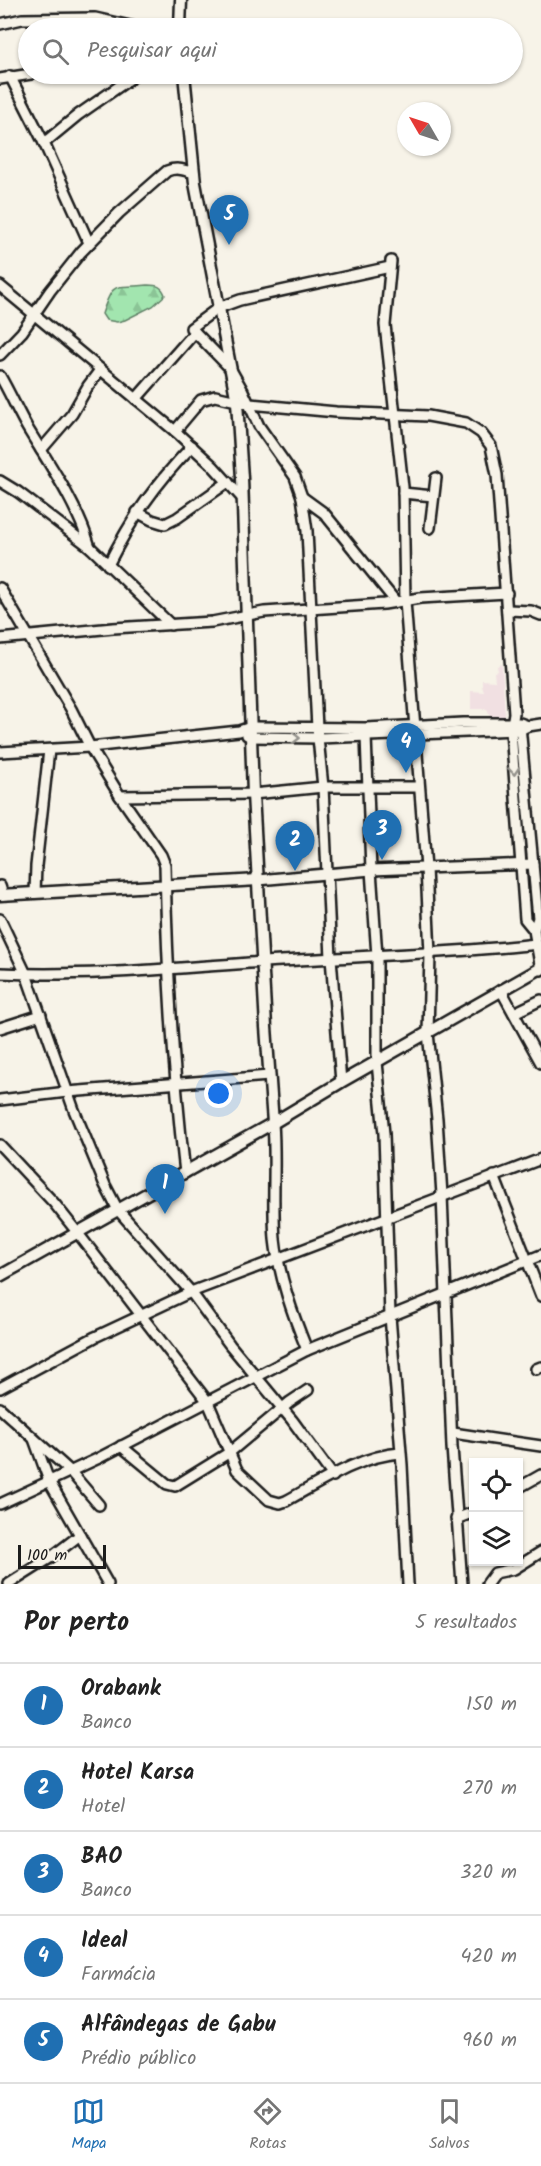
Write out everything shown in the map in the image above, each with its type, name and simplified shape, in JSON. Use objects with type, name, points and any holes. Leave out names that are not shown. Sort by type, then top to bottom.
[{"type":"main road","points":[[180,18],[181,0]]},
{"type":"main road","points":[[184,84],[194,173],[237,402],[253,794],[273,1123]]},
{"type":"main road","points":[[1,892],[35,893],[258,880]]},
{"type":"main road","points":[[0,1276],[541,969]]},
{"type":"street","points":[[0,24],[18,20]]},
{"type":"street","points":[[0,79],[18,75]]},
{"type":"street","points":[[10,76],[44,143],[89,243]]},
{"type":"street","points":[[44,143],[78,115],[123,84]]},
{"type":"street","points":[[0,355],[22,332],[50,291],[89,243],[119,213],[167,171],[181,169],[194,173]]},
{"type":"street","points":[[341,1082],[331,958],[323,787],[303,496],[295,477],[259,426],[230,368],[191,328],[218,308],[240,300],[391,264],[385,325],[403,493],[400,601],[415,730],[426,868],[430,954],[428,1033],[436,1099],[442,1195],[456,1518],[462,1584]]},
{"type":"street","points":[[0,286],[175,430],[242,498]]},
{"type":"street","points":[[136,399],[195,332]]},
{"type":"street","points":[[41,450],[72,414],[100,370]]},
{"type":"street","points":[[0,376],[70,499],[85,530],[90,547]]},
{"type":"street","points":[[175,430],[201,400],[215,396],[250,404],[456,420],[474,427],[487,438],[497,475],[514,713],[525,759],[533,864],[537,880],[538,918],[534,930]]},
{"type":"street","points":[[108,565],[128,525],[153,489],[192,446]]},
{"type":"street","points":[[430,528],[436,478]]},
{"type":"street","points":[[0,481],[90,547],[171,625]]},
{"type":"street","points":[[137,512],[165,524],[228,482]]},
{"type":"street","points":[[403,493],[433,496]]},
{"type":"street","points":[[303,496],[324,513],[400,601]]},
{"type":"street","points":[[0,588],[71,709],[90,747],[120,796],[161,855],[165,865],[178,1117],[184,1173]]},
{"type":"street","points":[[0,639],[171,625],[246,617],[264,612],[507,593]]},
{"type":"street","points":[[508,610],[531,611],[541,615]]},
{"type":"street","points":[[0,753],[90,747],[239,732],[318,733],[541,724]]},
{"type":"street","points":[[518,726],[520,864],[525,919],[534,930],[541,969]]},
{"type":"street","points":[[318,733],[366,736],[415,730]]},
{"type":"street","points":[[366,736],[371,870],[378,956],[377,1062],[382,1112],[390,1316],[408,1584]]},
{"type":"street","points":[[35,893],[49,750]]},
{"type":"street","points":[[120,796],[253,794],[323,787],[418,788]]},
{"type":"street","points":[[258,880],[371,870],[533,864]]},
{"type":"street","points":[[0,919],[26,974],[67,1092],[105,1185],[118,1210],[191,1292],[333,1476]]},
{"type":"street","points":[[0,973],[169,969],[430,954],[537,944]]},
{"type":"street","points":[[501,990],[541,1063]]},
{"type":"street","points":[[514,1013],[541,1000]]},
{"type":"street","points":[[0,1028],[40,1015]]},
{"type":"street","points":[[0,1100],[67,1092],[269,1076]]},
{"type":"street","points":[[273,1123],[275,1237],[278,1258],[297,1325],[307,1350]]},
{"type":"street","points":[[0,1145],[54,1203],[208,1402],[237,1470],[273,1502],[286,1501],[333,1476],[384,1454],[400,1453]]},
{"type":"street","points":[[0,1388],[95,1337],[191,1292],[541,1159]]},
{"type":"street","points":[[494,1176],[541,1296]]},
{"type":"street","points":[[0,1504],[121,1446],[307,1350],[541,1256]]},
{"type":"street","points":[[121,1446],[171,1487],[230,1452],[308,1390]]},
{"type":"street","points":[[0,1408],[70,1471],[99,1505]]},
{"type":"street","points":[[453,1433],[541,1446]]},
{"type":"street","points":[[34,1439],[49,1481],[108,1584]]},
{"type":"street","points":[[523,1486],[541,1475]]},
{"type":"street","points":[[456,1518],[469,1514]]},
{"type":"street","points":[[9,1584],[50,1558],[80,1535]]},
{"type":"street","points":[[487,1584],[495,1573],[514,1569],[541,1552]]},
{"type":"street","points":[[495,1573],[501,1584]]},
{"type":"street","points":[[22,1575],[28,1584]]},
{"type":"shaded area","points":[[502,664],[505,716],[490,717],[487,709],[471,709],[471,691],[484,692],[482,680],[495,681],[494,672],[498,671],[497,666]]},
{"type":"green space","points":[[122,286],[159,287],[165,295],[153,306],[125,320],[117,322],[106,320],[102,314],[113,290]]},
{"type":"place","name":"Alfândegas de Gabu","points":[[229,245]]},
{"type":"place","name":"Ideal","points":[[406,773]]},
{"type":"place","name":"BAO","points":[[382,860]]},
{"type":"place","name":"Hotel Karsa","points":[[295,871]]},
{"type":"place","name":"Orabank","points":[[165,1214]]}]
